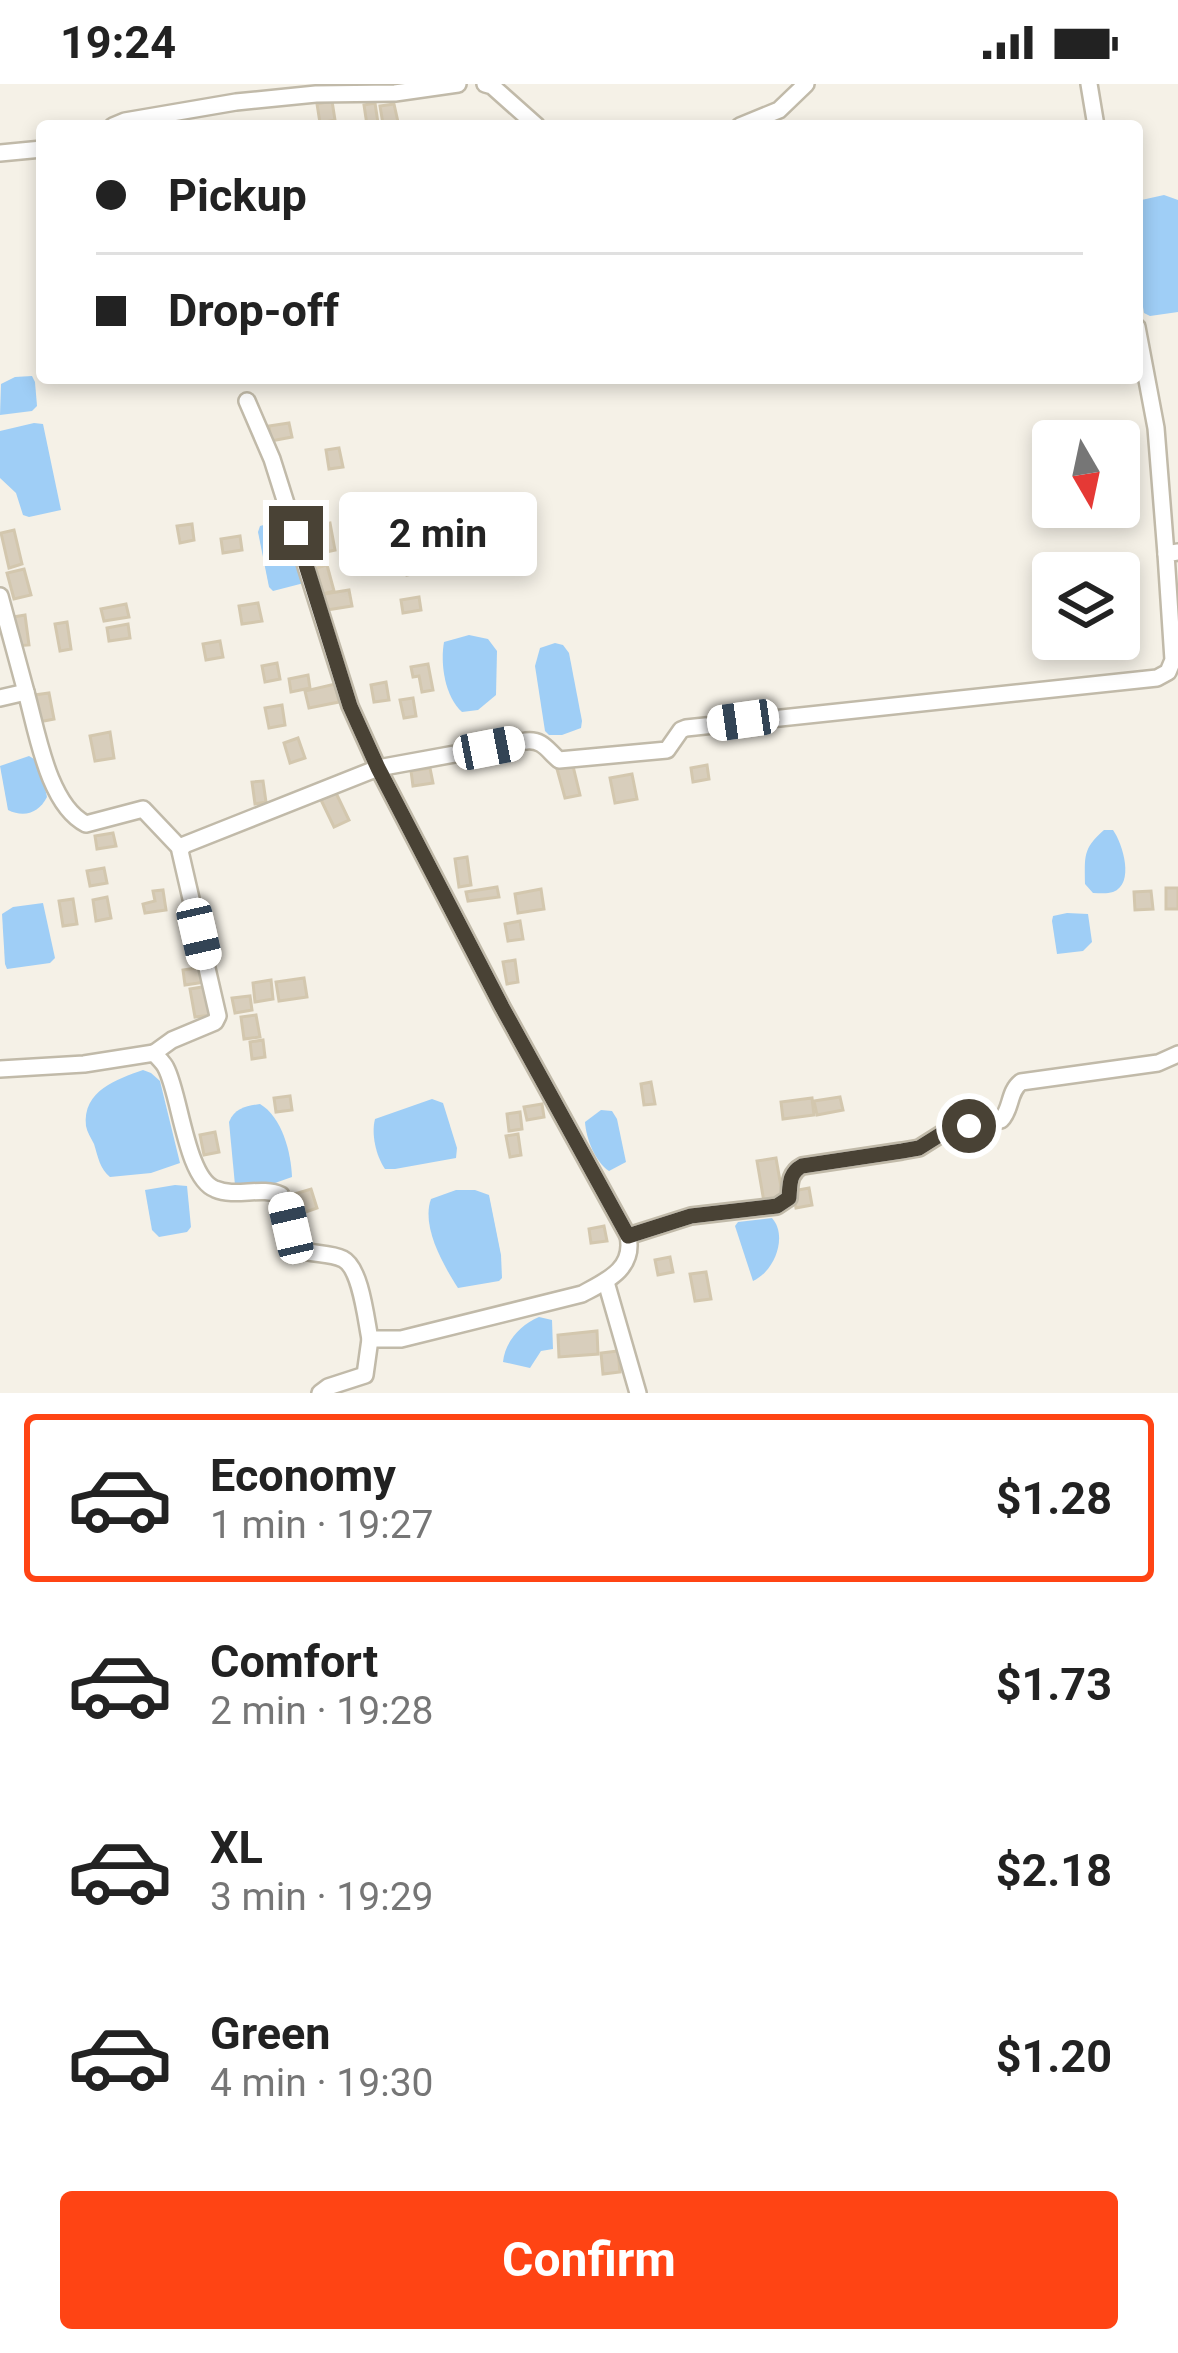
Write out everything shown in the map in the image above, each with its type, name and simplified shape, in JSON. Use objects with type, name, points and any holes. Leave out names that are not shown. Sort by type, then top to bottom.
[{"type":"street","points":[[226,84],[236,102]]},
{"type":"street","points":[[131,120],[236,102],[395,93],[458,84]]},
{"type":"street","points":[[484,84],[530,120]]},
{"type":"street","points":[[755,120],[779,110],[806,84]]},
{"type":"street","points":[[1089,84],[1095,120]]},
{"type":"street","points":[[0,153],[36,150]]},
{"type":"street","points":[[180,848],[378,768],[533,740],[550,748],[559,760],[662,752],[686,728],[1173,676],[1172,553],[1143,359]]},
{"type":"street","points":[[247,401],[272,459],[350,706],[378,768],[628,1236],[629,1256],[622,1268],[582,1294],[400,1339],[370,1339]]},
{"type":"street","points":[[0,596],[46,764],[70,814],[86,824],[142,809],[180,848],[218,1016],[215,1022],[154,1053],[84,1064],[0,1069]]},
{"type":"street","points":[[0,698],[26,692]]},
{"type":"street","points":[[154,1053],[166,1068],[202,1178],[216,1190],[281,1195],[297,1249],[340,1258],[356,1272],[370,1339],[365,1375],[320,1393]]},
{"type":"street","points":[[628,1236],[691,1216],[783,1204],[789,1198],[794,1170],[802,1166],[919,1148],[946,1131],[1001,1120],[1021,1082],[1158,1063],[1178,1054]]},
{"type":"street","points":[[606,1282],[638,1393]]},
{"type":"water","points":[[1164,195],[1178,200],[1178,312],[1144,313],[1143,200]]},
{"type":"water","points":[[32,376],[37,406],[32,411],[0,415],[1,384]]},
{"type":"water","points":[[43,424],[61,510],[29,517],[23,515],[16,493],[0,478],[0,431]]},
{"type":"water","points":[[285,524],[304,583],[273,591],[258,532],[260,526]]},
{"type":"water","points":[[469,635],[488,639],[497,651],[496,695],[478,710],[462,712],[448,689],[443,651],[444,642]]},
{"type":"water","points":[[555,643],[569,653],[582,721],[581,728],[562,735],[545,731],[535,666],[540,648]]},
{"type":"water","points":[[29,756],[39,762],[47,797],[25,814],[8,810],[0,766]]},
{"type":"water","points":[[1104,830],[1113,830],[1117,836],[1124,881],[1113,892],[1093,893],[1085,884],[1086,854]]},
{"type":"water","points":[[43,903],[55,958],[50,963],[7,969],[2,914],[13,907]]},
{"type":"water","points":[[1088,914],[1092,942],[1083,951],[1057,954],[1053,916]]},
{"type":"water","points":[[143,1070],[160,1081],[180,1163],[151,1173],[110,1177],[87,1130],[86,1114],[103,1088]]},
{"type":"water","points":[[432,1099],[443,1103],[456,1158],[385,1169],[375,1145],[375,1119]]},
{"type":"water","points":[[260,1104],[284,1136],[292,1177],[258,1189],[235,1185],[229,1122],[241,1108]]},
{"type":"water","points":[[601,1110],[612,1111],[617,1119],[626,1162],[609,1171],[589,1142],[585,1122]]},
{"type":"water","points":[[187,1186],[191,1227],[159,1237],[152,1230],[145,1190]]},
{"type":"water","points":[[456,1190],[489,1195],[501,1255],[499,1281],[458,1288],[440,1257],[429,1221],[431,1199]]},
{"type":"water","points":[[772,1218],[779,1234],[777,1252],[768,1269],[753,1281],[735,1226]]},
{"type":"water","points":[[539,1317],[552,1320],[553,1349],[541,1351],[530,1368],[503,1362],[515,1335]]},
{"type":"building","points":[[332,101],[335,120],[320,120],[317,104]]},
{"type":"building","points":[[375,103],[378,120],[366,120],[364,105]]},
{"type":"building","points":[[394,104],[398,120],[382,120],[380,106]]},
{"type":"building","points":[[289,423],[292,437],[271,441],[269,426]]},
{"type":"building","points":[[339,448],[343,467],[329,469],[326,450]]},
{"type":"building","points":[[330,523],[335,550],[322,553],[317,526]]},
{"type":"building","points":[[192,524],[194,540],[180,543],[177,526]]},
{"type":"building","points":[[14,530],[22,564],[9,568],[1,533]]},
{"type":"building","points":[[240,536],[242,550],[223,553],[221,539]]},
{"type":"building","points":[[425,557],[428,571],[407,575],[405,561]]},
{"type":"building","points":[[327,565],[334,591],[323,594],[316,568]]},
{"type":"building","points":[[24,569],[31,595],[14,599],[7,573]]},
{"type":"building","points":[[349,590],[352,606],[327,610],[324,594]]},
{"type":"building","points":[[419,597],[421,610],[403,613],[401,600]]},
{"type":"building","points":[[258,603],[262,621],[242,624],[239,606]]},
{"type":"building","points":[[126,604],[129,617],[104,621],[101,609]]},
{"type":"building","points":[[25,615],[29,645],[16,646],[13,617]]},
{"type":"building","points":[[67,622],[71,649],[60,651],[55,624]]},
{"type":"building","points":[[128,624],[130,638],[109,641],[107,628]]},
{"type":"building","points":[[220,641],[223,657],[206,660],[203,644]]},
{"type":"building","points":[[277,663],[280,679],[265,682],[262,666]]},
{"type":"building","points":[[428,664],[433,690],[422,692],[419,676],[413,677],[411,667]]},
{"type":"building","points":[[308,675],[310,688],[291,692],[289,679]]},
{"type":"building","points":[[386,682],[389,700],[374,702],[371,685]]},
{"type":"building","points":[[335,684],[339,702],[309,708],[305,691]]},
{"type":"building","points":[[49,693],[54,719],[39,722],[34,695]]},
{"type":"building","points":[[413,698],[416,716],[404,718],[400,700]]},
{"type":"building","points":[[282,705],[285,725],[269,728],[265,708]]},
{"type":"building","points":[[110,732],[114,758],[95,761],[90,736]]},
{"type":"building","points":[[298,738],[305,758],[290,763],[284,743]]},
{"type":"building","points":[[707,765],[709,779],[693,782],[691,768]]},
{"type":"building","points":[[573,766],[580,795],[565,798],[557,769]]},
{"type":"building","points":[[430,768],[433,783],[413,786],[411,771]]},
{"type":"building","points":[[632,774],[637,799],[615,803],[610,778]]},
{"type":"building","points":[[263,781],[266,802],[255,804],[252,782]]},
{"type":"building","points":[[336,793],[349,820],[334,827],[321,800]]},
{"type":"building","points":[[113,833],[116,846],[97,849],[95,836]]},
{"type":"building","points":[[467,857],[471,885],[459,887],[455,859]]},
{"type":"building","points":[[104,868],[107,883],[90,886],[87,871]]},
{"type":"building","points":[[497,887],[499,897],[468,901],[466,892]]},
{"type":"building","points":[[1166,888],[1178,888],[1178,909],[1166,909]]},
{"type":"building","points":[[541,889],[544,909],[518,913],[515,894]]},
{"type":"building","points":[[163,890],[166,910],[145,913],[143,904],[155,901],[153,891]]},
{"type":"building","points":[[1151,891],[1153,909],[1135,910],[1134,892]]},
{"type":"building","points":[[107,897],[111,918],[96,921],[93,900]]},
{"type":"building","points":[[73,899],[77,924],[63,926],[59,901]]},
{"type":"building","points":[[520,921],[523,939],[508,941],[505,924]]},
{"type":"building","points":[[515,960],[518,982],[507,984],[503,962]]},
{"type":"building","points":[[203,967],[205,982],[185,985],[183,970]]},
{"type":"building","points":[[304,978],[307,997],[279,1001],[276,982]]},
{"type":"building","points":[[271,980],[273,999],[255,1002],[253,983]]},
{"type":"building","points":[[208,986],[212,1015],[195,1017],[190,989]]},
{"type":"building","points":[[250,996],[252,1010],[235,1013],[232,998]]},
{"type":"building","points":[[256,1015],[260,1037],[244,1039],[241,1017]]},
{"type":"building","points":[[263,1040],[265,1057],[252,1059],[250,1042]]},
{"type":"building","points":[[651,1082],[655,1104],[644,1105],[641,1084]]},
{"type":"building","points":[[290,1096],[292,1110],[276,1112],[274,1098]]},
{"type":"building","points":[[840,1097],[843,1110],[817,1115],[814,1101]]},
{"type":"building","points":[[812,1098],[814,1115],[783,1119],[781,1102]]},
{"type":"building","points":[[542,1104],[544,1117],[527,1120],[524,1107]]},
{"type":"building","points":[[520,1112],[522,1129],[509,1131],[507,1114]]},
{"type":"building","points":[[215,1132],[219,1152],[204,1155],[200,1135]]},
{"type":"building","points":[[518,1134],[521,1155],[510,1157],[506,1136]]},
{"type":"building","points":[[776,1158],[783,1198],[764,1202],[757,1161]]},
{"type":"building","points":[[809,1188],[812,1205],[796,1208],[793,1191]]},
{"type":"building","points":[[311,1189],[317,1208],[297,1215],[291,1195]]},
{"type":"building","points":[[604,1226],[607,1241],[591,1243],[589,1229]]},
{"type":"building","points":[[670,1257],[673,1272],[658,1275],[655,1260]]},
{"type":"building","points":[[706,1272],[711,1299],[695,1301],[690,1274]]},
{"type":"building","points":[[597,1331],[598,1354],[559,1357],[558,1335]]},
{"type":"building","points":[[618,1351],[620,1372],[603,1374],[601,1353]]},
{"type":"route","points":[[296,533],[350,706],[378,768],[628,1236],[691,1216],[777,1206],[789,1198],[790,1177],[802,1166],[919,1148],[946,1131],[969,1126]]}]
